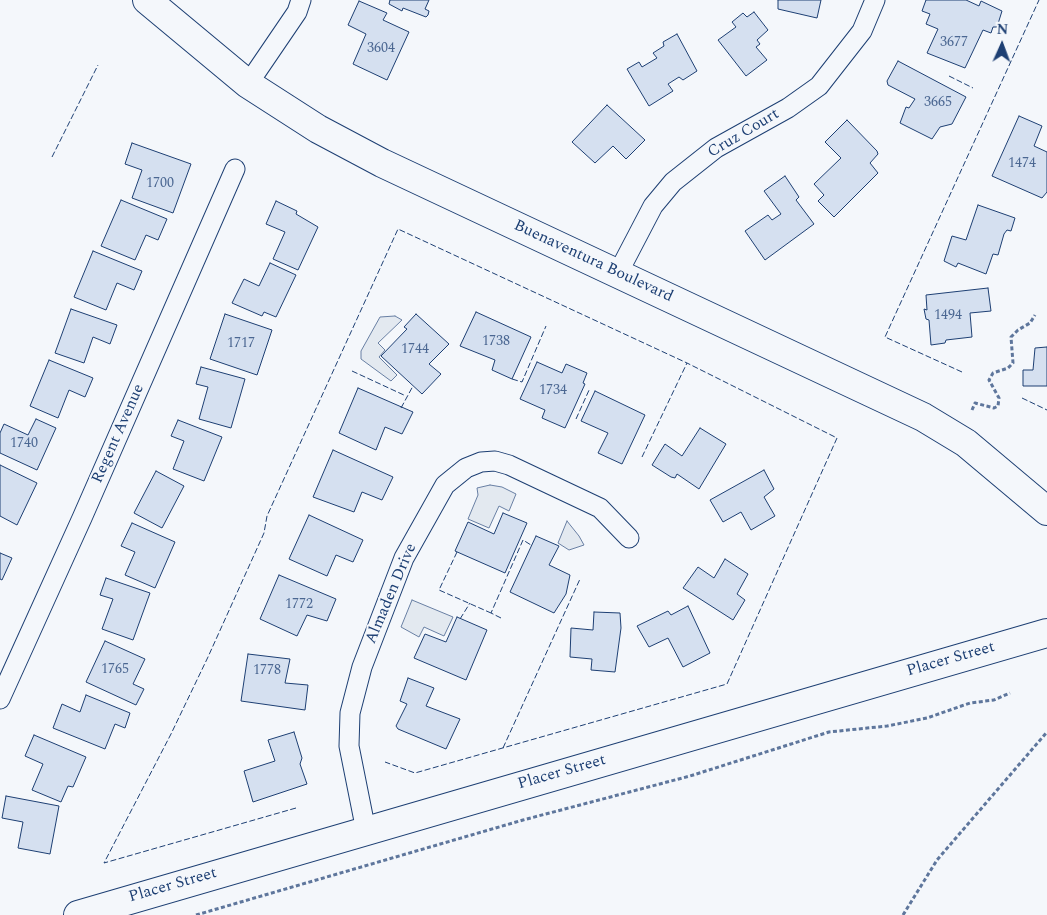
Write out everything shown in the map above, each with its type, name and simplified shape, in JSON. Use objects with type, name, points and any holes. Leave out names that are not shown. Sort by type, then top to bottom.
[{"type":"main road","name":"Buenaventura Boulevard","points":[[147,0],[248,84],[318,129],[382,163],[922,417],[966,443],[1047,511]]},
{"type":"main road","name":"Placer Street","points":[[78,915],[1047,633]]},
{"type":"street","points":[[248,84],[297,12],[301,0]]},
{"type":"street","name":"Cruz Court","points":[[618,273],[653,206],[673,182],[716,148],[788,108],[819,86],[862,31],[875,0]]},
{"type":"street","name":"Regent Avenue","points":[[0,699],[82,518],[235,169]]},
{"type":"street","name":"Almaden Drive","points":[[366,830],[349,746],[350,713],[362,667],[404,558],[445,485],[466,468],[481,462],[495,461],[509,465],[600,508],[629,538]]},
{"type":"path","points":[[972,410],[975,403],[994,408],[998,406],[999,398],[989,380],[993,373],[1008,368],[1013,363],[1011,337],[1030,323],[1036,316]]},
{"type":"path","points":[[196,915],[523,820],[690,776],[829,732],[887,726],[927,718],[970,703],[994,700],[1010,693]]},
{"type":"path","points":[[903,915],[937,860],[1047,732]]},
{"type":"shaded area","points":[[395,316],[402,320],[378,343],[385,350],[379,357],[397,375],[391,381],[361,359],[361,351],[380,317]]},
{"type":"shaded area","points":[[490,485],[502,487],[516,494],[509,511],[499,506],[489,528],[468,519],[478,495],[477,488]]},
{"type":"shaded area","points":[[567,521],[584,545],[569,550],[558,543]]},
{"type":"shaded area","points":[[412,600],[453,617],[444,636],[424,627],[419,637],[401,627]]},
{"type":"building","points":[[390,0],[429,0],[425,9],[429,11],[428,15],[426,17],[403,8],[402,11],[389,4]]},
{"type":"building","points":[[778,0],[821,0],[817,18],[778,9]]},
{"type":"building","points":[[926,0],[966,0],[979,6],[981,1],[1002,11],[997,27],[993,27],[991,33],[983,30],[965,68],[927,53],[938,29],[926,24],[930,14],[922,11]]},
{"type":"building","points":[[359,1],[387,13],[383,20],[409,32],[387,80],[353,64],[366,34],[348,25]]},
{"type":"building","points":[[754,12],[768,30],[757,40],[760,44],[756,47],[767,60],[746,76],[718,40],[736,27],[732,22],[743,13],[747,17]]},
{"type":"building","points":[[677,34],[697,71],[683,80],[679,77],[668,84],[673,91],[649,106],[627,69],[639,62],[642,67],[657,58],[653,53],[664,46],[663,42]]},
{"type":"building","points":[[898,61],[966,97],[952,124],[940,127],[932,139],[900,123],[906,107],[909,108],[915,99],[888,85],[887,81]]},
{"type":"building","points":[[607,105],[645,140],[626,159],[613,146],[595,163],[572,142]]},
{"type":"building","points":[[1019,116],[1042,126],[1034,146],[1047,152],[1047,192],[1042,198],[992,176]]},
{"type":"building","points":[[847,120],[877,151],[878,154],[870,163],[878,173],[834,217],[818,201],[824,195],[814,184],[841,158],[825,142]]},
{"type":"building","points":[[132,143],[191,164],[173,213],[132,198],[142,170],[125,164]]},
{"type":"building","points":[[785,176],[799,197],[796,200],[814,224],[765,260],[745,231],[768,215],[772,220],[781,214],[764,191]]},
{"type":"building","points":[[121,200],[167,219],[158,240],[146,235],[135,260],[101,246]]},
{"type":"building","points":[[276,201],[297,211],[296,214],[318,227],[298,270],[273,259],[285,232],[266,224]]},
{"type":"building","points":[[978,205],[1015,218],[1011,231],[1007,230],[1004,234],[998,255],[993,254],[986,274],[958,263],[956,267],[944,261],[952,236],[966,240]]},
{"type":"building","points":[[93,251],[142,271],[134,290],[117,283],[106,310],[74,297]]},
{"type":"building","points":[[270,263],[296,275],[276,317],[264,312],[262,316],[232,303],[244,279],[259,286]]},
{"type":"building","points":[[988,288],[991,311],[970,313],[972,337],[946,340],[945,343],[931,345],[929,320],[926,319],[924,309],[927,310],[926,295]]},
{"type":"building","points":[[71,309],[117,325],[110,344],[93,337],[84,363],[55,353]]},
{"type":"building","points":[[476,312],[531,337],[512,379],[492,370],[495,360],[460,346]]},
{"type":"building","points":[[225,314],[272,330],[257,375],[210,359]]},
{"type":"building","points":[[416,314],[449,344],[429,364],[441,374],[422,394],[381,356],[407,329],[404,327]]},
{"type":"building","points":[[1047,347],[1047,386],[1023,386],[1023,370],[1033,370],[1035,348]]},
{"type":"building","points":[[49,360],[93,378],[85,397],[69,390],[58,418],[30,406]]},
{"type":"building","points":[[537,362],[562,373],[566,364],[587,373],[583,383],[585,384],[565,428],[542,418],[545,410],[520,399]]},
{"type":"building","points":[[201,367],[245,379],[231,428],[199,419],[208,387],[196,384]]},
{"type":"building","points":[[358,388],[413,412],[402,434],[385,427],[376,450],[339,433]]},
{"type":"building","points":[[595,391],[645,415],[622,464],[598,453],[608,433],[581,421]]},
{"type":"building","points":[[36,419],[56,428],[37,470],[0,453],[0,433],[4,424],[28,435]]},
{"type":"building","points":[[178,420],[222,437],[204,481],[173,469],[184,441],[171,436]]},
{"type":"building","points":[[700,428],[726,444],[699,489],[677,474],[675,478],[671,477],[652,465],[665,444],[682,456]]},
{"type":"building","points":[[333,450],[393,477],[382,500],[362,492],[354,512],[313,497]]},
{"type":"building","points":[[0,465],[37,483],[17,525],[0,516]]},
{"type":"building","points":[[764,470],[774,489],[764,497],[775,516],[751,530],[741,512],[723,522],[710,500]]},
{"type":"building","points":[[156,471],[184,486],[162,528],[134,513]]},
{"type":"building","points":[[503,513],[527,523],[505,573],[455,551],[468,522],[494,534]]},
{"type":"building","points":[[309,515],[363,540],[353,562],[336,555],[327,576],[289,559]]},
{"type":"building","points":[[132,523],[175,542],[155,588],[125,575],[135,552],[121,546]]},
{"type":"building","points":[[536,536],[559,546],[549,565],[570,575],[566,594],[554,613],[510,592]]},
{"type":"building","points":[[0,553],[12,558],[2,580],[0,579]]},
{"type":"building","points":[[725,559],[748,574],[737,594],[745,600],[733,620],[683,588],[698,567],[714,578]]},
{"type":"building","points":[[279,575],[336,599],[327,621],[307,615],[297,636],[260,619]]},
{"type":"building","points":[[106,578],[150,593],[133,640],[102,629],[113,599],[100,595]]},
{"type":"building","points":[[688,606],[710,653],[683,667],[668,638],[649,647],[637,626],[668,611],[671,615]]},
{"type":"building","points":[[594,612],[620,613],[621,628],[615,672],[591,670],[592,659],[570,657],[571,628],[593,630]]},
{"type":"building","points":[[457,617],[487,630],[466,680],[414,658],[425,634],[446,642]]},
{"type":"building","points":[[105,641],[145,659],[133,684],[144,689],[136,705],[86,682]]},
{"type":"building","points":[[248,654],[290,659],[285,683],[308,685],[305,710],[241,701]]},
{"type":"building","points":[[408,678],[434,688],[426,706],[460,719],[446,749],[398,729],[396,726],[407,704],[400,701]]},
{"type":"building","points":[[86,695],[130,713],[125,728],[115,724],[105,749],[53,728],[62,704],[80,712]]},
{"type":"building","points":[[294,732],[302,758],[300,764],[307,784],[253,802],[244,771],[275,761],[268,740]]},
{"type":"building","points":[[34,735],[86,757],[73,787],[68,786],[61,802],[32,790],[43,764],[25,756]]},
{"type":"building","points":[[6,796],[59,806],[50,854],[18,848],[23,822],[2,818]]},
{"type":"fence","points":[[962,372],[885,337],[1039,0]]},
{"type":"fence","points":[[52,157],[98,65]]},
{"type":"fence","points":[[949,76],[973,88]]},
{"type":"fence","points":[[296,808],[104,863],[171,734],[208,657],[264,533],[267,516],[398,229],[687,363],[837,438],[727,684],[415,773],[385,762]]},
{"type":"fence","points":[[512,379],[522,382],[546,326]]},
{"type":"fence","points":[[642,457],[687,363]]},
{"type":"fence","points":[[352,371],[406,396]]},
{"type":"fence","points":[[401,408],[413,386]]},
{"type":"fence","points":[[576,419],[590,388]]},
{"type":"fence","points":[[1022,398],[1047,410]]},
{"type":"fence","points":[[501,618],[491,613],[523,540],[531,545]]},
{"type":"fence","points":[[457,552],[439,590],[491,613]]},
{"type":"fence","points":[[503,748],[580,579]]},
{"type":"fence","points":[[460,619],[470,603]]}]
